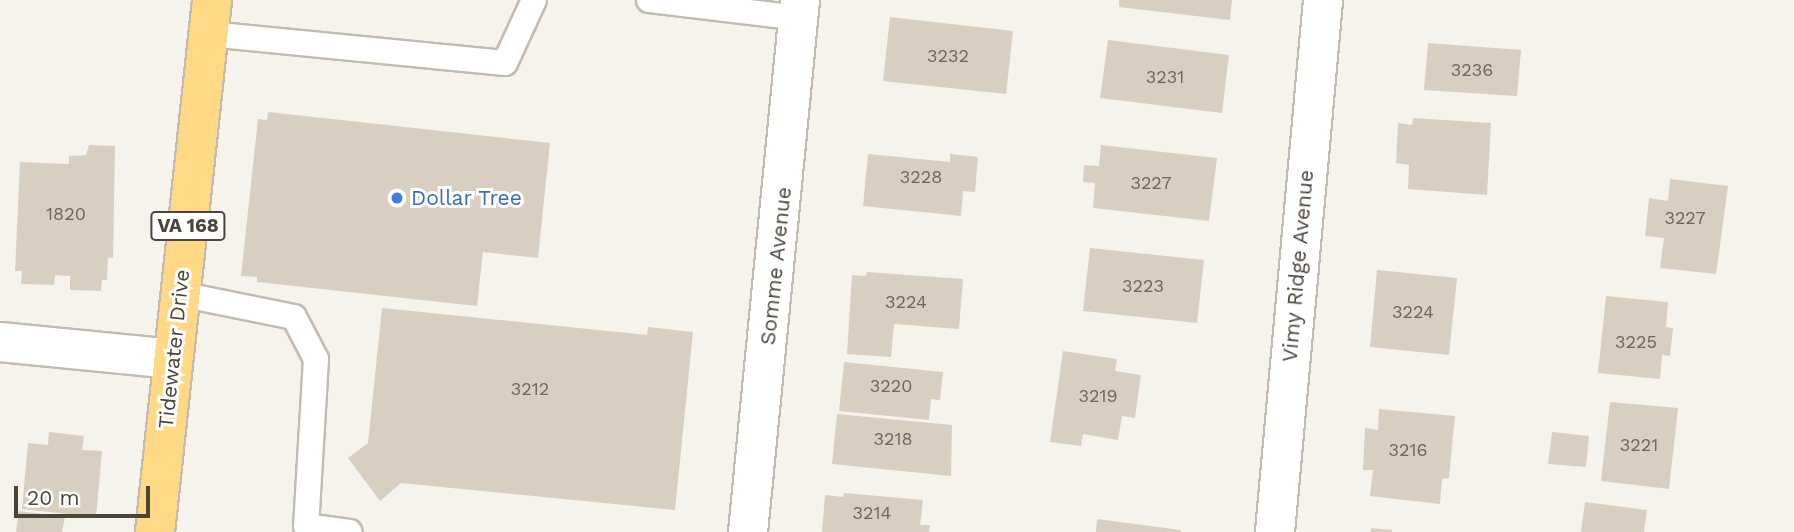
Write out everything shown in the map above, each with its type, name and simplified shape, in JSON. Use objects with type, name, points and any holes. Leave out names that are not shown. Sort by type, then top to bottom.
[{"type":"highway","name":"Tidewater Drive","points":[[155,532],[210,17]]},
{"type":"street","name":"Vimy Ridge Avenue","points":[[1275,532],[1323,0]]},
{"type":"street","name":"Somme Avenue","points":[[748,532],[800,9]]},
{"type":"street","points":[[0,342],[173,359]]},
{"type":"lane","points":[[210,17],[505,63],[534,0]]},
{"type":"lane","points":[[649,0],[800,9]]},
{"type":"lane","points":[[180,294],[294,317],[316,359],[306,526],[350,532]]},
{"type":"building","points":[[1119,0],[1232,0],[1230,20],[1119,7]]},
{"type":"building","points":[[890,17],[1013,31],[1006,94],[883,81]]},
{"type":"building","points":[[1108,40],[1229,55],[1222,113],[1100,98]]},
{"type":"building","points":[[1428,43],[1521,50],[1517,96],[1424,90]]},
{"type":"building","name":"Dollar Tree","points":[[268,112],[550,143],[538,258],[483,252],[477,306],[257,282],[257,277],[241,276],[258,119],[267,120]]},
{"type":"building","points":[[1413,118],[1491,123],[1487,195],[1408,189],[1409,165],[1396,163],[1398,123],[1412,125]]},
{"type":"building","points":[[89,145],[115,146],[113,258],[108,258],[107,280],[102,280],[101,291],[70,290],[70,276],[55,275],[54,285],[21,284],[22,271],[15,271],[20,162],[69,164],[69,156],[86,155]]},
{"type":"building","points":[[1101,145],[1217,158],[1209,221],[1093,208],[1095,183],[1083,182],[1084,165],[1099,166]]},
{"type":"building","points":[[868,154],[950,162],[950,154],[978,157],[975,192],[963,191],[961,216],[863,206]]},
{"type":"building","points":[[1670,179],[1728,186],[1716,274],[1660,268],[1664,238],[1645,236],[1649,198],[1668,201]]},
{"type":"building","points":[[1090,248],[1204,260],[1197,323],[1083,311]]},
{"type":"building","points":[[1377,270],[1457,278],[1449,355],[1370,347]]},
{"type":"building","points":[[867,272],[963,279],[959,329],[894,324],[891,357],[847,354],[852,275],[866,276]]},
{"type":"building","points":[[1606,296],[1668,302],[1666,327],[1673,328],[1670,356],[1662,355],[1660,379],[1598,373]]},
{"type":"building","points":[[382,308],[647,335],[648,327],[693,332],[675,510],[401,483],[380,501],[348,458],[368,443]]},
{"type":"building","points":[[1063,351],[1117,359],[1115,371],[1141,375],[1135,418],[1122,416],[1118,440],[1083,434],[1081,446],[1050,442]]},
{"type":"building","points":[[844,362],[943,372],[940,400],[931,399],[929,420],[839,411]]},
{"type":"building","points":[[1610,402],[1678,408],[1669,489],[1601,481]]},
{"type":"building","points":[[1379,409],[1455,416],[1449,478],[1442,479],[1440,504],[1370,496],[1373,470],[1363,470],[1365,428],[1378,430]]},
{"type":"building","points":[[837,414],[952,425],[951,476],[832,464]]},
{"type":"building","points":[[49,432],[84,436],[82,450],[102,451],[96,517],[22,509],[28,443],[48,445]]},
{"type":"building","points":[[1552,432],[1589,436],[1586,467],[1548,464]]},
{"type":"building","points":[[844,493],[923,500],[920,525],[930,525],[929,532],[822,532],[825,495],[843,497]]},
{"type":"building","points":[[1585,502],[1647,510],[1644,532],[1581,532]]},
{"type":"building","points":[[19,511],[65,517],[62,532],[16,532]]},
{"type":"building","points":[[1097,519],[1181,530],[1181,532],[1096,532]]},
{"type":"building","points":[[1371,528],[1392,530],[1392,532],[1371,532]]},
{"type":"place","name":"Dollar Tree","points":[[397,198]]}]
